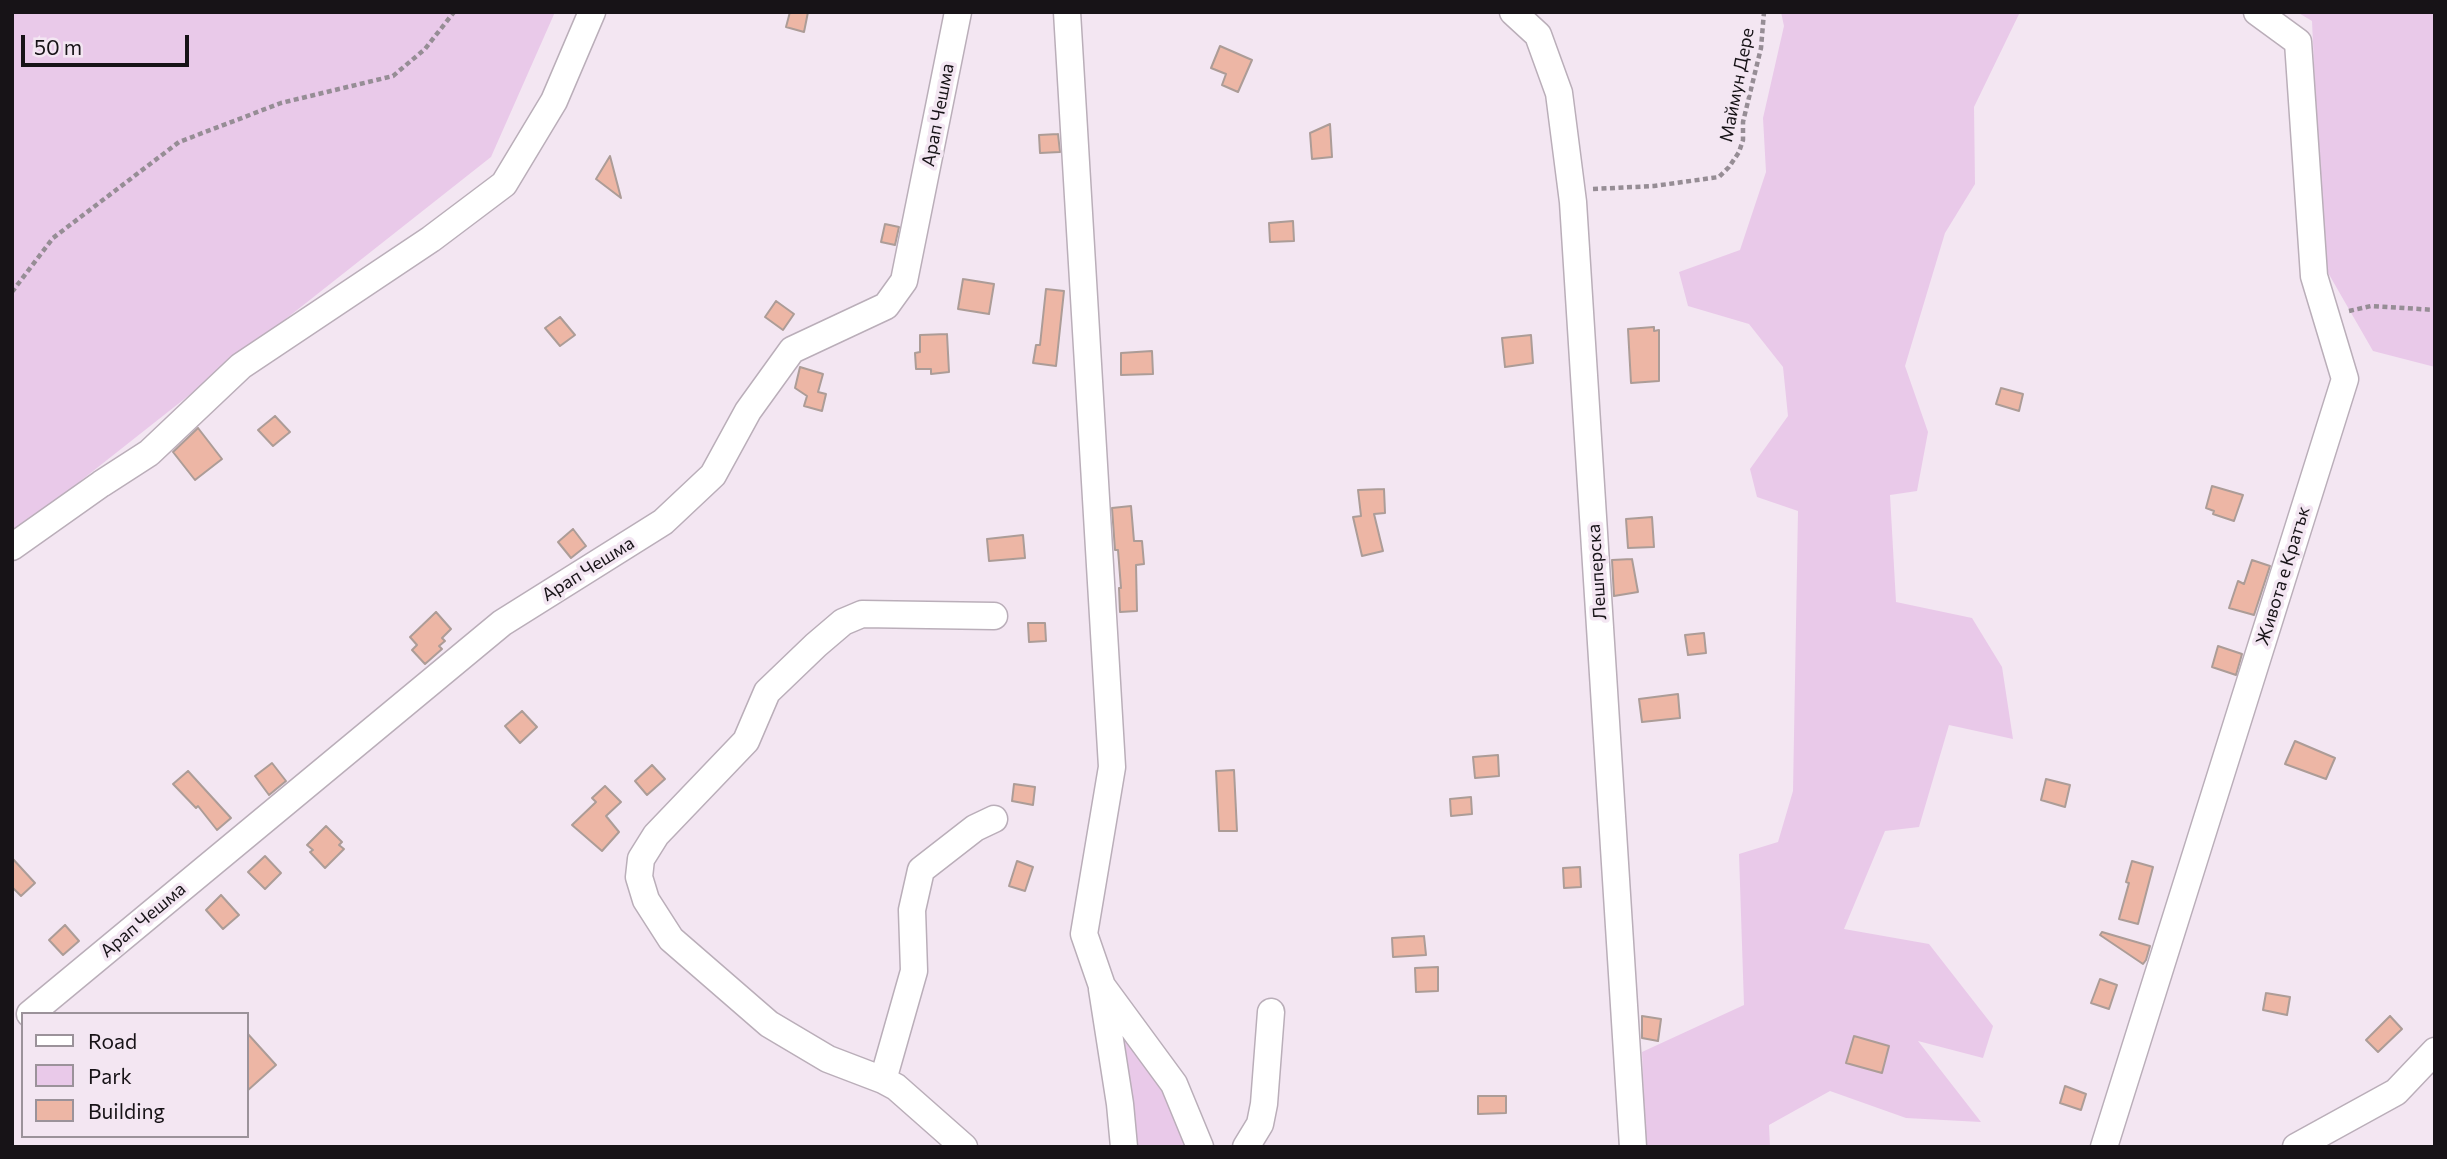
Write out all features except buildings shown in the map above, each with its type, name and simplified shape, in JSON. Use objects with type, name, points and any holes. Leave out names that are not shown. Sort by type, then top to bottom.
[{"type":"street","points":[[12,547],[149,453],[241,366],[431,239],[504,184],[554,101],[592,12]]},
{"type":"street","name":"Арап Чешма","points":[[32,1012],[502,623],[663,522],[713,475],[748,411],[792,350],[886,306],[904,281],[958,12]]},
{"type":"street","points":[[1067,12],[1112,767],[1084,934],[1102,986],[1124,1147]]},
{"type":"street","name":"Лешперска","points":[[1513,12],[1538,35],[1559,93],[1572,190],[1633,1147]]},
{"type":"street","name":"Живота е Кратък","points":[[2104,1147],[2345,379],[2314,276],[2298,42],[2258,12]]},
{"type":"street","points":[[964,1147],[896,1087],[828,1059],[769,1024],[720,984],[671,939],[646,900],[639,877],[641,859],[656,835],[746,741],[768,692],[843,622],[862,614],[994,616]]},
{"type":"street","points":[[883,1080],[914,971],[912,910],[922,870],[975,828],[994,819]]},
{"type":"street","points":[[1102,986],[1174,1084],[1200,1147]]},
{"type":"street","points":[[1246,1147],[1260,1124],[1265,1104],[1271,1012]]},
{"type":"street","points":[[2296,1147],[2396,1092],[2435,1051]]},
{"type":"path","points":[[12,292],[52,237],[178,142],[281,103],[393,76],[425,49],[454,12]]},
{"type":"path","name":"Маймун Дере","points":[[1572,190],[1654,186],[1719,177],[1739,152],[1743,140],[1745,111],[1761,48],[1764,12]]},
{"type":"path","points":[[2326,316],[2371,306],[2435,310]]},
{"type":"green space","points":[[12,12],[555,12],[491,157],[12,535]]},
{"type":"green space","points":[[1781,12],[2020,12],[1974,107],[1975,184],[1945,233],[1905,366],[1928,432],[1917,491],[1890,495],[1896,602],[1972,618],[2002,667],[2013,739],[1949,725],[1919,827],[1885,831],[1844,929],[1929,944],[1993,1026],[1983,1058],[1918,1041],[1981,1122],[1906,1118],[1830,1091],[1769,1125],[1770,1147],[1646,1147],[1642,1052],[1744,1005],[1739,854],[1778,842],[1793,791],[1798,511],[1757,497],[1750,469],[1788,416],[1783,367],[1749,324],[1688,306],[1679,272],[1740,250],[1766,172],[1763,118],[1784,26]]},
{"type":"green space","points":[[2297,12],[2435,12],[2435,367],[2373,351],[2323,264],[2312,21]]},
{"type":"green space","points":[[1102,986],[1200,1147],[1124,1147]]}]
